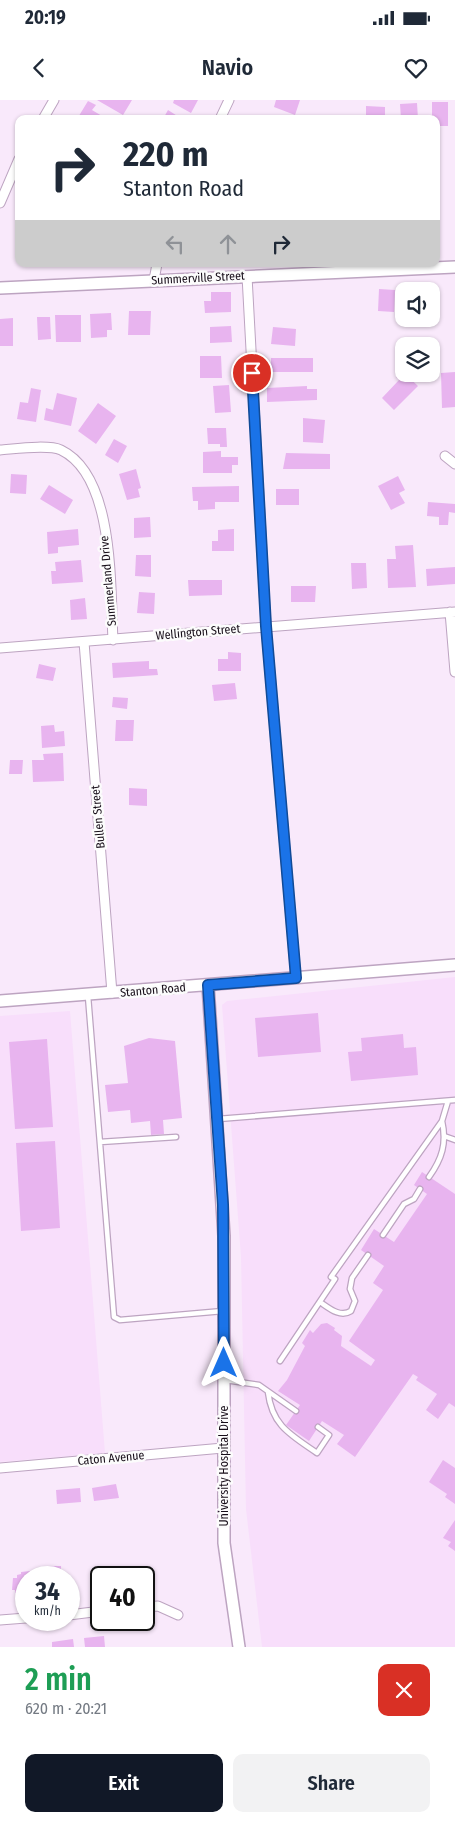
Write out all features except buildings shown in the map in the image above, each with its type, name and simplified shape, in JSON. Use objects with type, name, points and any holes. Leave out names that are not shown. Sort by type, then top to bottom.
[{"type":"street","points":[[45,115],[54,100]]},
{"type":"street","points":[[222,115],[229,100]]},
{"type":"street","points":[[0,204],[15,168]]},
{"type":"street","points":[[154,280],[156,267]]},
{"type":"street","name":"Summerville Street","points":[[0,288],[455,267]]},
{"type":"street","points":[[247,276],[266,626],[296,978]]},
{"type":"street","name":"Summerland Drive","points":[[0,450],[59,448],[78,461],[98,496],[108,558],[113,640]]},
{"type":"street","points":[[445,456],[455,464]]},
{"type":"street","points":[[452,612],[455,672]]},
{"type":"street","name":"Wellington Street","points":[[0,648],[452,612]]},
{"type":"street","name":"Bullen Street","points":[[84,642],[112,993]]},
{"type":"street","name":"Stanton Road","points":[[0,1001],[455,965]]},
{"type":"street","name":"University Hospital Drive","points":[[208,985],[223,1205],[224,1543],[239,1644]]},
{"type":"street","name":"Caton Avenue","points":[[0,1468],[223,1448]]},
{"type":"street","points":[[155,1606],[178,1615]]},
{"type":"street","points":[[0,1620],[15,1619]]},
{"type":"lane","points":[[88,995],[114,1317],[120,1320],[224,1311]]},
{"type":"lane","points":[[216,1120],[455,1100]]},
{"type":"lane","points":[[280,1361],[336,1279],[331,1276],[442,1121],[448,1101]]},
{"type":"lane","points":[[429,1176],[441,1157],[444,1136],[442,1121]]},
{"type":"lane","points":[[444,1136],[455,1140]]},
{"type":"lane","points":[[100,1142],[176,1137]]},
{"type":"lane","points":[[383,1235],[404,1204],[414,1199],[420,1189]]},
{"type":"lane","points":[[320,1302],[338,1312],[345,1314],[350,1311],[355,1301],[350,1289],[352,1278],[368,1255]]},
{"type":"lane","points":[[224,1380],[250,1382],[296,1412]]},
{"type":"lane","points":[[268,1392],[273,1416],[288,1434],[317,1453],[329,1436],[318,1427]]},
{"type":"shaded area","points":[[455,977],[455,1647],[262,1647],[246,1509],[241,1257],[222,1005],[227,1001]]},
{"type":"shaded area","points":[[70,1011],[105,1453],[0,1462],[0,1016]]},
{"type":"route","points":[[224,1363],[223,1205],[208,985],[296,978],[266,626],[252,373]]}]
